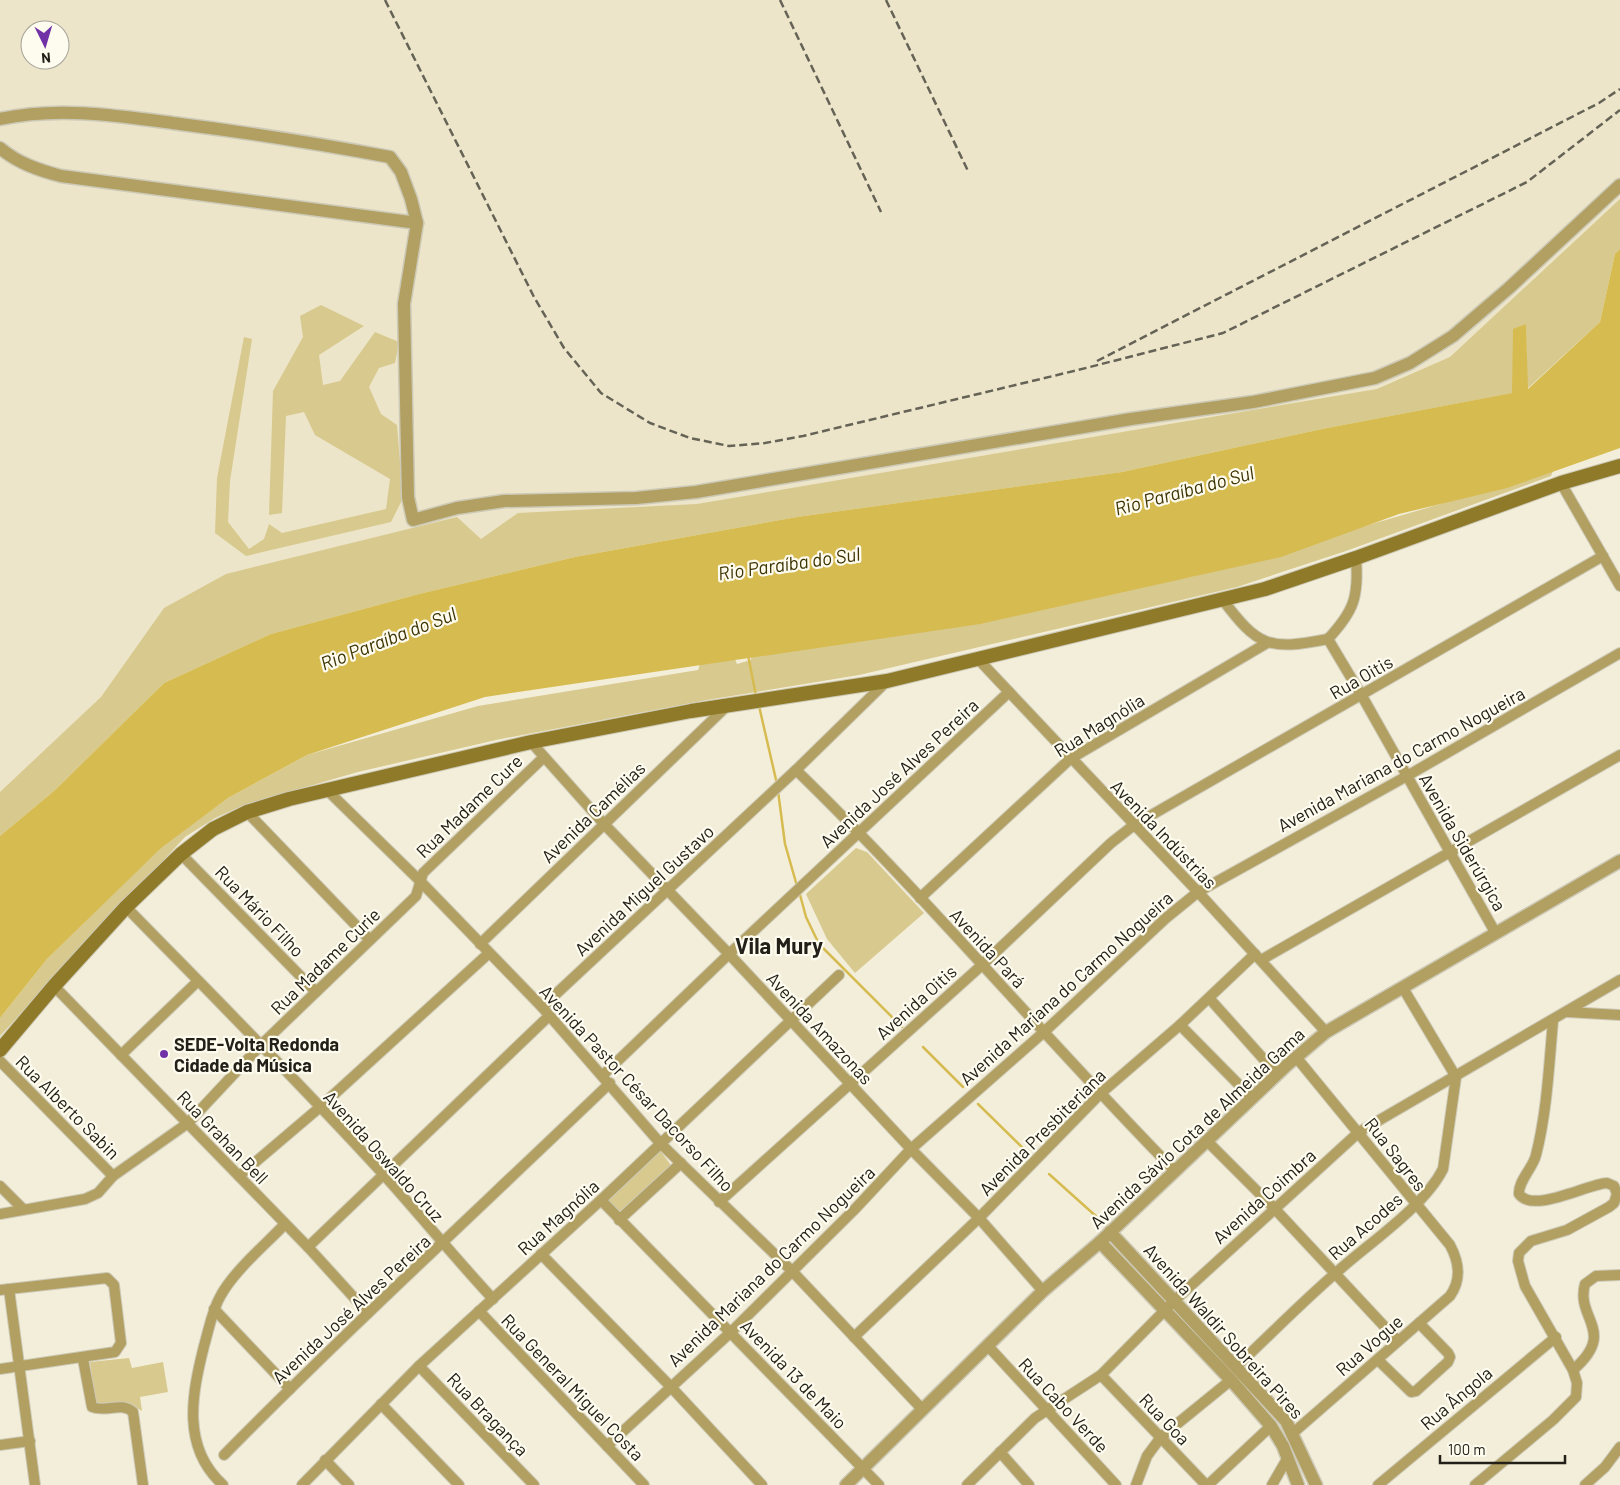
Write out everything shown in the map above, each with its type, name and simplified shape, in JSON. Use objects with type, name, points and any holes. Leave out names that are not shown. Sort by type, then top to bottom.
[{"type":"main road","points":[[0,1050],[54,986],[126,907],[181,854],[213,829],[247,812],[289,798],[531,742],[750,701],[887,681],[1222,599],[1265,588],[1356,558],[1561,483],[1620,466]]},
{"type":"street","points":[[0,119],[26,113],[63,111],[107,114],[293,140],[390,157],[401,172],[417,223],[404,304],[408,497],[413,520],[456,508],[504,501],[636,498],[696,492],[1130,419],[1253,402],[1375,378],[1410,363],[1453,336],[1620,185]]},
{"type":"street","points":[[0,148],[14,159],[61,176],[417,223]]},
{"type":"street","points":[[1561,483],[1620,586]]},
{"type":"street","name":"Rua Oitis","points":[[1134,825],[1362,696],[1603,556]]},
{"type":"street","points":[[1222,599],[1243,626],[1267,643],[1294,644],[1328,639],[1345,621],[1353,606],[1358,580],[1356,558]]},
{"type":"street","name":"Avenida Siderúrgica","points":[[1328,639],[1495,932]]},
{"type":"street","name":"Rua Magnólia","points":[[920,898],[1070,759],[1267,643]]},
{"type":"street","name":"Avenida Mariana do Carmo Nogueira","points":[[607,1446],[731,1332],[855,1209],[911,1150],[1044,1032],[1166,918],[1198,892],[1407,776],[1620,653]]},
{"type":"street","name":"Avenida Indústrias","points":[[978,659],[1070,759],[1198,892],[1326,1032]]},
{"type":"street","points":[[796,770],[887,681]]},
{"type":"street","name":"Avenida José Alves Pereira","points":[[224,1455],[368,1313],[443,1245],[729,954],[1009,692]]},
{"type":"street","name":"Avenida Camélias","points":[[480,944],[729,705]]},
{"type":"street","name":"Avenida Amazonas","points":[[531,742],[543,758],[604,824],[729,954],[911,1150],[979,1218],[1044,1292]]},
{"type":"street","name":"Avenida Presbiteriana","points":[[854,1338],[979,1218],[1100,1094],[1258,957],[1451,852],[1620,755]]},
{"type":"street","name":"Rua Madame Cure","points":[[419,880],[423,873],[543,758]]},
{"type":"street","name":"Avenida Miguel Gustavo","points":[[542,1007],[796,770]]},
{"type":"street","name":"Avenida Pará","points":[[796,770],[860,832],[1100,1094],[1175,1171]]},
{"type":"street","name":"Avenida Pastor César Dacorso Filho","points":[[327,790],[419,880],[488,954],[542,1007],[660,1143],[792,1271],[922,1408]]},
{"type":"street","points":[[247,812],[370,940]]},
{"type":"street","name":"Avenida Oitis","points":[[719,1202],[982,965],[1111,843],[1134,825]]},
{"type":"street","name":"Rua Mário Filho","points":[[181,854],[316,992]]},
{"type":"street","name":"Avenida Sávio Cota de Almeida Gama","points":[[846,1485],[922,1408],[1044,1292],[1100,1242],[1277,1074],[1326,1032],[1495,932],[1618,866]]},
{"type":"street","name":"Rua Madame Curie","points":[[0,1214],[85,1199],[98,1193],[113,1176],[188,1123],[262,1044],[416,896],[419,880]]},
{"type":"street","name":"Avenida Oswaldo Cruz","points":[[126,907],[262,1044],[319,1108],[383,1174],[492,1299]]},
{"type":"street","points":[[239,1176],[319,1108],[488,954]]},
{"type":"street","name":"Rua Magnólia","points":[[302,1485],[380,1404],[420,1366],[601,1200],[839,975]]},
{"type":"street","name":"Avenida Coimbra","points":[[968,1485],[1000,1452],[1046,1410],[1101,1375],[1164,1310],[1359,1132],[1553,1021],[1620,980]]},
{"type":"street","points":[[121,1055],[198,981]]},
{"type":"street","name":"Rua Grahan Bell","points":[[54,986],[308,1247],[368,1313]]},
{"type":"street","points":[[1403,988],[1456,1077]]},
{"type":"street","points":[[1209,998],[1277,1074]]},
{"type":"street","points":[[1567,1012],[1620,1015]]},
{"type":"street","points":[[308,1247],[549,1016]]},
{"type":"street","points":[[1475,1485],[1573,1402],[1577,1390],[1573,1370],[1556,1337],[1525,1286],[1518,1261],[1519,1254],[1531,1241],[1566,1230],[1609,1207],[1614,1203],[1618,1194],[1614,1186],[1607,1183],[1546,1200],[1528,1199],[1519,1194],[1519,1188],[1533,1166],[1536,1154],[1547,1085],[1553,1021]]},
{"type":"street","points":[[1180,1025],[1252,1098]]},
{"type":"street","name":"Rua Sagres","points":[[1296,1057],[1450,1245],[1458,1261],[1458,1277]]},
{"type":"street","name":"Rua Alberto Sabin","points":[[0,1061],[113,1176]]},
{"type":"street","name":"Rua Acodes","points":[[1236,1366],[1336,1273],[1415,1204],[1437,1181],[1443,1169],[1456,1077]]},
{"type":"street","points":[[1207,1141],[1274,1208],[1398,1341]]},
{"type":"street","points":[[619,1220],[681,1163]]},
{"type":"street","points":[[0,1186],[23,1209]]},
{"type":"street","name":"Avenida 13 de Maio","points":[[601,1200],[879,1485]]},
{"type":"street","points":[[223,1485],[202,1459],[195,1441],[192,1421],[195,1380],[214,1309],[222,1294],[234,1278],[285,1224]]},
{"type":"street","name":"Avenida Waldir Sobreira Pires","points":[[1110,1232],[1276,1409],[1293,1433],[1307,1469],[1316,1485]]},
{"type":"street","name":"Avenida Waldir Sobreira Pires","points":[[1100,1242],[1231,1380],[1271,1426],[1288,1459],[1298,1485]]},
{"type":"street","points":[[541,1254],[671,1387],[762,1485]]},
{"type":"street","points":[[1573,1370],[1589,1353],[1594,1339],[1592,1322],[1584,1296],[1585,1284],[1596,1276],[1620,1275]]},
{"type":"street","points":[[0,1369],[19,1366],[83,1359],[119,1350],[121,1343],[114,1285],[111,1281],[102,1277],[5,1290],[19,1366],[35,1485]]},
{"type":"street","name":"Rua Vogue","points":[[1293,1433],[1450,1296],[1458,1277]]},
{"type":"street","points":[[214,1309],[290,1389]]},
{"type":"street","name":"Rua General Miguel Costa","points":[[479,1311],[644,1485]]},
{"type":"street","points":[[1378,1360],[1411,1392],[1416,1391],[1448,1362],[1450,1357],[1420,1323]]},
{"type":"street","name":"Rua Ângola","points":[[1384,1483],[1556,1337]]},
{"type":"street","name":"Rua Cabo Verde","points":[[988,1346],[1116,1485]]},
{"type":"street","points":[[83,1359],[92,1407],[96,1409],[123,1406],[133,1412],[143,1485]]},
{"type":"street","name":"Rua Bragança","points":[[420,1366],[534,1485]]},
{"type":"street","name":"Rua Goa","points":[[1101,1375],[1207,1485]]},
{"type":"street","points":[[1136,1485],[1148,1456],[1161,1437],[1231,1380]]},
{"type":"street","points":[[380,1404],[459,1485]]},
{"type":"street","points":[[1207,1485],[1271,1426]]},
{"type":"street","points":[[0,1445],[30,1440]]},
{"type":"street","points":[[1585,1485],[1605,1467],[1620,1447]]},
{"type":"street","points":[[1000,1452],[1029,1485]]},
{"type":"street","points":[[1272,1485],[1288,1459]]},
{"type":"street","points":[[325,1460],[349,1485]]},
{"type":"shaded area","points":[[0,0],[1620,0],[1620,249],[1513,393],[1322,429],[1122,472],[797,517],[575,557],[419,594],[271,634],[164,683],[0,836]]},
{"type":"shaded area","points":[[1620,199],[1620,249],[1615,254],[1600,322],[1527,389],[1526,324],[1513,330],[1513,393],[1322,429],[1122,472],[797,517],[575,557],[419,594],[271,634],[164,683],[54,791],[0,836],[0,792],[101,697],[164,608],[226,574],[457,517],[481,539],[518,513],[697,504],[1377,389],[1450,357]]},
{"type":"shaded area","points":[[321,305],[364,326],[319,355],[323,385],[340,381],[375,332],[399,342],[395,363],[379,368],[369,387],[381,414],[397,425],[403,498],[391,522],[246,556],[215,533],[217,478],[244,337],[252,339],[230,481],[228,522],[249,549],[264,539],[269,524],[282,533],[386,509],[390,479],[315,435],[304,412],[286,416],[282,513],[269,515],[273,391],[303,337],[300,316]]},
{"type":"shaded area","points":[[1553,471],[1551,476],[1346,551],[1237,587],[859,675],[707,700],[496,740],[358,772],[244,805],[215,818],[185,837],[0,1036],[0,1018],[47,959],[161,847],[228,798],[307,755],[478,706],[698,670],[706,646],[727,641],[737,664],[751,660],[752,642],[1191,577]]},
{"type":"shaded area","points":[[856,848],[867,852],[924,913],[855,973],[827,939],[806,894]]},
{"type":"shaded area","points":[[659,1149],[673,1168],[621,1214],[607,1198]]},
{"type":"shaded area","points":[[129,1358],[132,1368],[163,1362],[168,1392],[140,1397],[142,1411],[130,1404],[101,1405],[95,1402],[90,1362]]},
{"type":"water","name":"Rio Paraíba do Sul","points":[[1620,249],[1620,448],[1507,488],[1399,514],[1281,557],[980,624],[485,697],[307,755],[228,798],[161,848],[47,959],[0,1018],[0,836],[54,791],[164,683],[271,634],[419,594],[575,557],[797,517],[1122,472],[1322,429],[1512,393],[1513,329],[1526,324],[1528,389],[1600,322],[1615,254]]},
{"type":"waterway","points":[[748,655],[756,696]]},
{"type":"waterway","points":[[759,706],[777,784]]},
{"type":"waterway","points":[[778,791],[785,844],[797,886]]},
{"type":"waterway","points":[[799,891],[806,917],[819,944],[902,1027]]},
{"type":"waterway","points":[[923,1047],[963,1087]]},
{"type":"waterway","points":[[978,1104],[1029,1154]]},
{"type":"waterway","points":[[1049,1174],[1108,1227]]},
{"type":"railway","points":[[385,0],[534,297],[564,348],[601,393],[650,423],[690,438],[729,446],[765,443],[803,436],[1223,333],[1527,182],[1620,110]]},
{"type":"railway","points":[[780,0],[881,212]]},
{"type":"railway","points":[[886,0],[968,171]]},
{"type":"railway","points":[[1097,361],[1599,103],[1620,89]]},
{"type":"place","name":"SEDE-Volta Redonda Cidade da Música","points":[[164,1054]]},
{"type":"district","name":"Vila Mury","points":[[779,945]]}]
